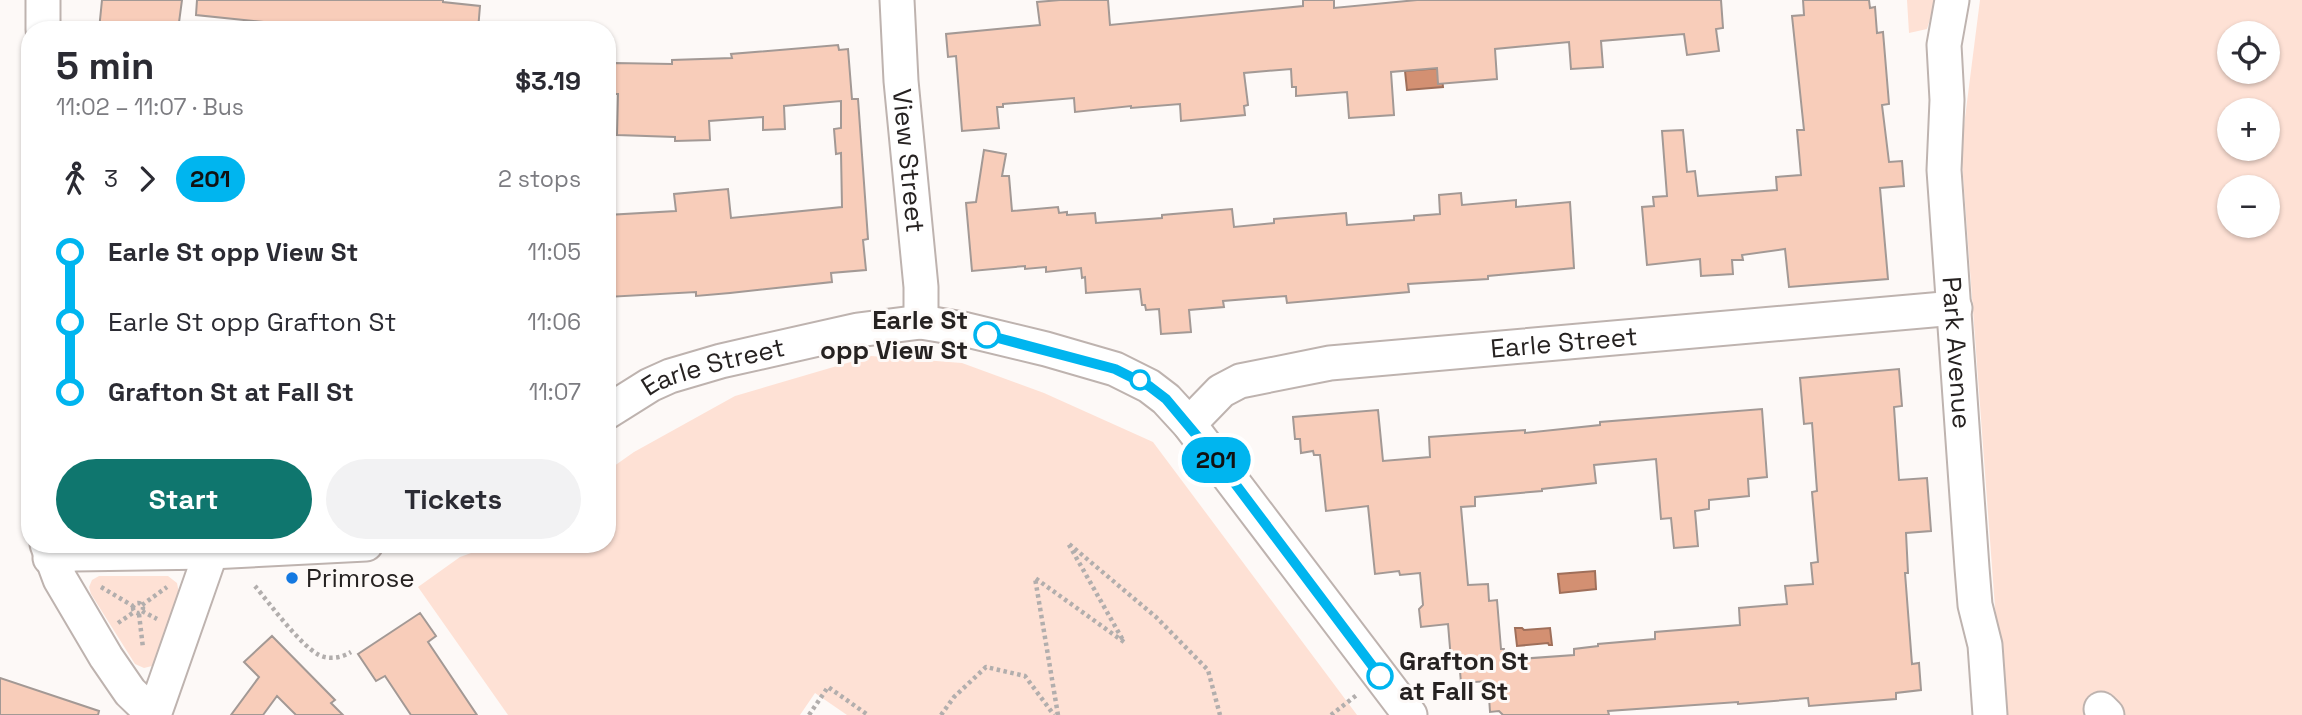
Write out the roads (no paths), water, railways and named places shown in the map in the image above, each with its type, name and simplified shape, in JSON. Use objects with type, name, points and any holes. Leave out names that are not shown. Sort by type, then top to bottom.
[{"type":"street","points":[[43,0],[43,21]]},
{"type":"street","name":"View Street","points":[[897,0],[901,80],[921,286],[921,322]]},
{"type":"street","name":"Park Avenue","points":[[1947,100],[1944,45],[1951,0]]},
{"type":"street","name":"Park Avenue","points":[[1964,0],[1947,100],[1944,170],[1975,605],[1972,646],[1974,715]]},
{"type":"street","name":"Earle Street","points":[[1189,424],[1222,390],[1240,381],[1330,363],[1955,308]]},
{"type":"street","name":"Earle Street","points":[[616,406],[670,376],[721,361],[858,330],[921,322],[987,335],[1115,369],[1149,386],[1166,399],[1189,424],[1410,715]]},
{"type":"street","points":[[49,553],[60,579],[106,657],[130,692],[154,715],[211,553]]},
{"type":"street","points":[[66,553],[143,553]]},
{"type":"street","name":"Park Avenue","points":[[1975,605],[1985,645],[1990,715]]},
{"type":"place","name":"Earle St opp View St","points":[[987,335]]},
{"type":"place","name":"Primrose","points":[[292,578]]},
{"type":"place","name":"Grafton St at Fall St","points":[[1380,676]]}]
